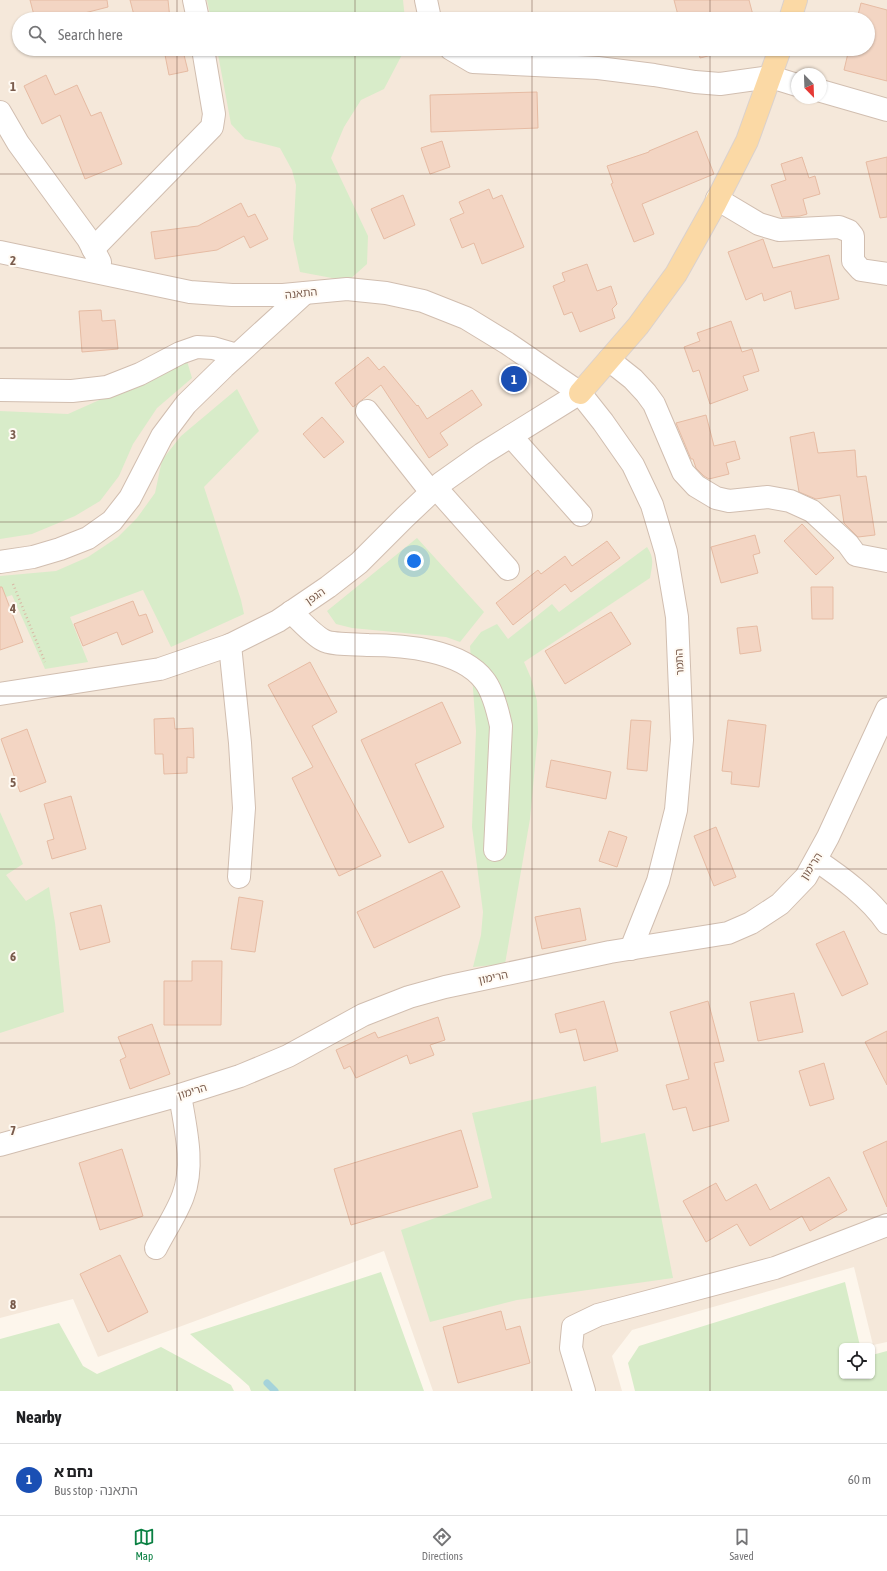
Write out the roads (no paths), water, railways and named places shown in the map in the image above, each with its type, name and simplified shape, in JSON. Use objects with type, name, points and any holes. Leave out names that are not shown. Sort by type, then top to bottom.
[{"type":"main road","points":[[792,12],[796,0]]},
{"type":"main road","points":[[580,393],[638,326],[676,274],[747,141],[778,56]]},
{"type":"street","points":[[194,0],[197,12]]},
{"type":"street","points":[[426,0],[429,12]]},
{"type":"street","points":[[93,249],[212,127],[214,114],[204,56]]},
{"type":"street","points":[[463,56],[473,62],[598,68],[695,82],[720,84],[771,77],[791,83]]},
{"type":"street","points":[[827,93],[887,110]]},
{"type":"street","points":[[0,112],[18,143],[88,239],[106,274]]},
{"type":"street","points":[[717,199],[759,224],[779,230],[839,227],[850,231],[852,236],[853,261],[861,270],[887,274]]},
{"type":"street","name":"התאנה","points":[[0,252],[190,292],[232,295],[283,295],[347,288],[386,293],[423,301],[466,318],[580,393]]},
{"type":"street","points":[[2,561],[33,557],[60,549],[88,538],[112,521],[130,498],[162,436],[186,404],[304,293]]},
{"type":"street","points":[[0,390],[72,391],[107,388],[140,374],[180,353],[197,347],[213,348],[237,355]]},
{"type":"street","points":[[609,360],[633,379],[654,404],[683,472],[696,486],[716,498],[729,501],[768,497],[790,500],[812,511],[848,544],[856,555],[887,561]]},
{"type":"street","name":"הגפן","points":[[0,694],[160,669],[230,645],[278,621],[328,587],[359,563],[433,490],[482,454],[580,393]]},
{"type":"street","name":"התמר","points":[[580,393],[603,422],[633,465],[652,505],[666,552],[678,616],[682,740],[676,810],[658,881],[631,949]]},
{"type":"street","points":[[367,410],[433,490],[508,569]]},
{"type":"street","points":[[511,436],[580,516]]},
{"type":"street","points":[[291,612],[324,641],[348,644],[396,645],[438,652],[471,667],[485,681],[496,706],[501,726],[496,850]]},
{"type":"street","points":[[230,645],[240,743],[244,808],[239,877]]},
{"type":"street","name":"הרימון","points":[[0,1144],[180,1095],[240,1076],[288,1056],[363,1015],[409,997],[445,987],[631,949],[728,933],[751,923],[780,904],[806,877],[828,837],[887,709]]},
{"type":"street","points":[[816,860],[846,881],[882,916],[887,923]]},
{"type":"street","points":[[156,1248],[184,1196],[188,1174],[188,1143],[180,1095]]},
{"type":"street","points":[[584,1391],[571,1348],[573,1327],[598,1315],[775,1268],[887,1225]]},
{"type":"waterway","points":[[267,1383],[275,1391]]},
{"type":"place","name":"נחם א","points":[[514,379]]}]
